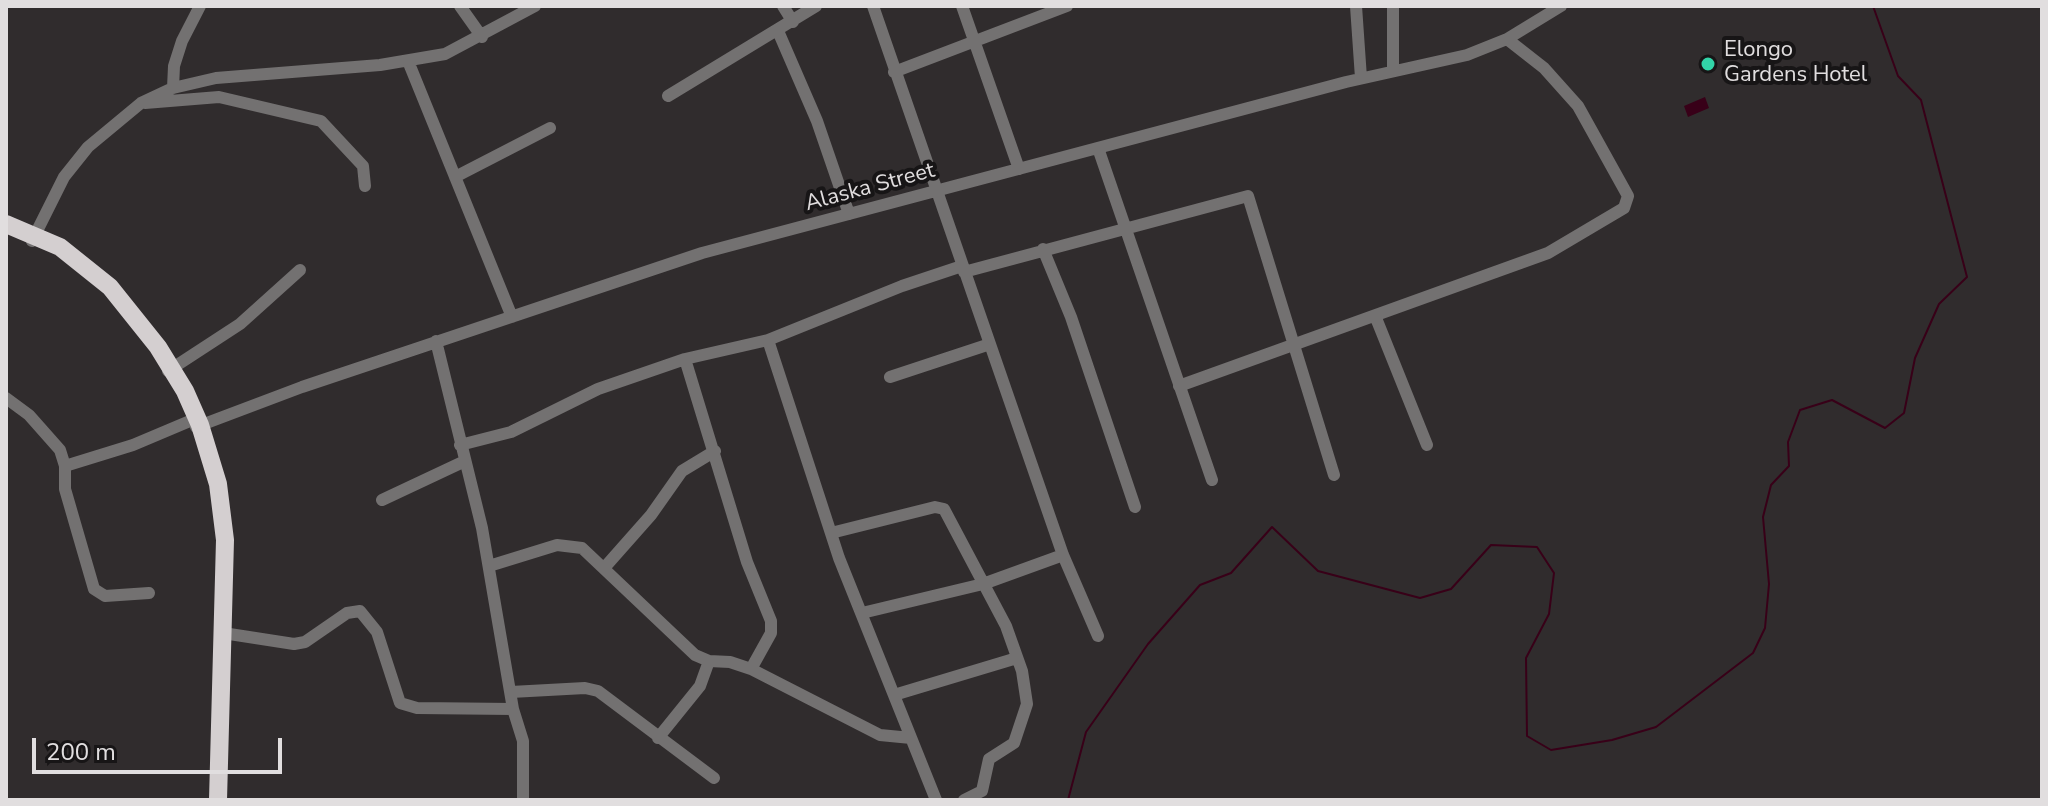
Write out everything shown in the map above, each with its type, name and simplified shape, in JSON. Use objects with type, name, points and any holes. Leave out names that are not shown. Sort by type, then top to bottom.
[{"type":"highway","points":[[6,224],[81,260],[143,325],[195,423],[214,469],[222,511],[223,633],[211,800]]},
{"type":"highway","points":[[6,232],[33,238]]},
{"type":"highway","points":[[195,423],[211,486],[217,540],[218,800]]},
{"type":"street","points":[[173,88],[174,66],[182,41],[200,6]]},
{"type":"street","points":[[460,6],[482,37]]},
{"type":"street","points":[[33,238],[64,177],[88,147],[141,103],[173,88],[216,78],[408,61],[445,54],[482,37],[535,6]]},
{"type":"street","points":[[783,6],[793,22]]},
{"type":"street","points":[[668,96],[816,6]]},
{"type":"street","points":[[873,6],[1063,555],[1098,636]]},
{"type":"street","points":[[962,6],[1019,169]]},
{"type":"street","points":[[894,72],[1067,6]]},
{"type":"street","points":[[1356,6],[1361,78]]},
{"type":"street","points":[[1393,6],[1393,70]]},
{"type":"street","name":"Alaska Street","points":[[65,466],[702,253],[1361,78],[1467,55],[1507,39],[1561,6]]},
{"type":"street","points":[[778,31],[817,121],[849,214]]},
{"type":"street","points":[[1179,386],[1376,318],[1548,253],[1590,232],[1628,203],[1622,182],[1578,106],[1553,77],[1507,39]]},
{"type":"street","points":[[408,61],[512,317]]},
{"type":"street","points":[[141,103],[219,97],[321,121],[363,166],[365,186]]},
{"type":"street","points":[[455,177],[550,128]]},
{"type":"street","points":[[1098,148],[1212,480]]},
{"type":"street","points":[[460,445],[511,432],[598,389],[685,359],[768,340],[902,286],[1248,196],[1334,475]]},
{"type":"street","points":[[1043,249],[1071,317],[1135,507]]},
{"type":"street","points":[[168,370],[240,324],[300,270]]},
{"type":"street","points":[[1376,318],[1427,445]]},
{"type":"street","points":[[768,340],[831,533],[936,800]]},
{"type":"street","points":[[436,341],[489,566],[513,709],[525,752],[523,800]]},
{"type":"street","points":[[890,377],[990,344]]},
{"type":"street","points":[[685,359],[747,562],[771,621],[771,633],[751,669]]},
{"type":"street","points":[[6,398],[29,415],[60,450],[65,466],[65,489],[94,589],[105,596],[149,593]]},
{"type":"street","points":[[605,567],[651,515],[682,471],[715,451]]},
{"type":"street","points":[[382,500],[465,461]]},
{"type":"street","points":[[831,533],[940,507],[944,509],[1006,626],[1027,704],[1014,743],[989,759],[982,791],[964,800]]},
{"type":"street","points":[[489,566],[557,545],[582,548],[684,645],[709,661],[730,662],[751,669],[880,735],[911,738]]},
{"type":"street","points":[[862,613],[983,584],[1063,555]]},
{"type":"street","points":[[223,633],[294,644],[305,642],[347,613],[360,611],[377,632],[400,703],[417,708],[513,709]]},
{"type":"street","points":[[894,695],[1017,658]]},
{"type":"street","points":[[658,738],[700,686],[709,661]]},
{"type":"street","points":[[511,692],[585,688],[598,691],[714,778]]},
{"type":"shaded area","points":[[1705,97],[1709,108],[1688,117],[1684,106]]},
{"type":"waterway","points":[[1068,800],[1086,732],[1148,644],[1200,585],[1231,573],[1272,527],[1318,571],[1420,598],[1451,589],[1491,545],[1537,547],[1554,573],[1549,614],[1526,658],[1527,736],[1551,750],[1612,740],[1656,727],[1753,653],[1765,628],[1769,584],[1763,517],[1771,485],[1789,466],[1788,442],[1800,410],[1832,400],[1885,428],[1904,413],[1915,358],[1939,304],[1967,277],[1921,100],[1898,76],[1873,6]]},
{"type":"place","name":"Elongo Gardens Hotel","points":[[1708,64]]}]
